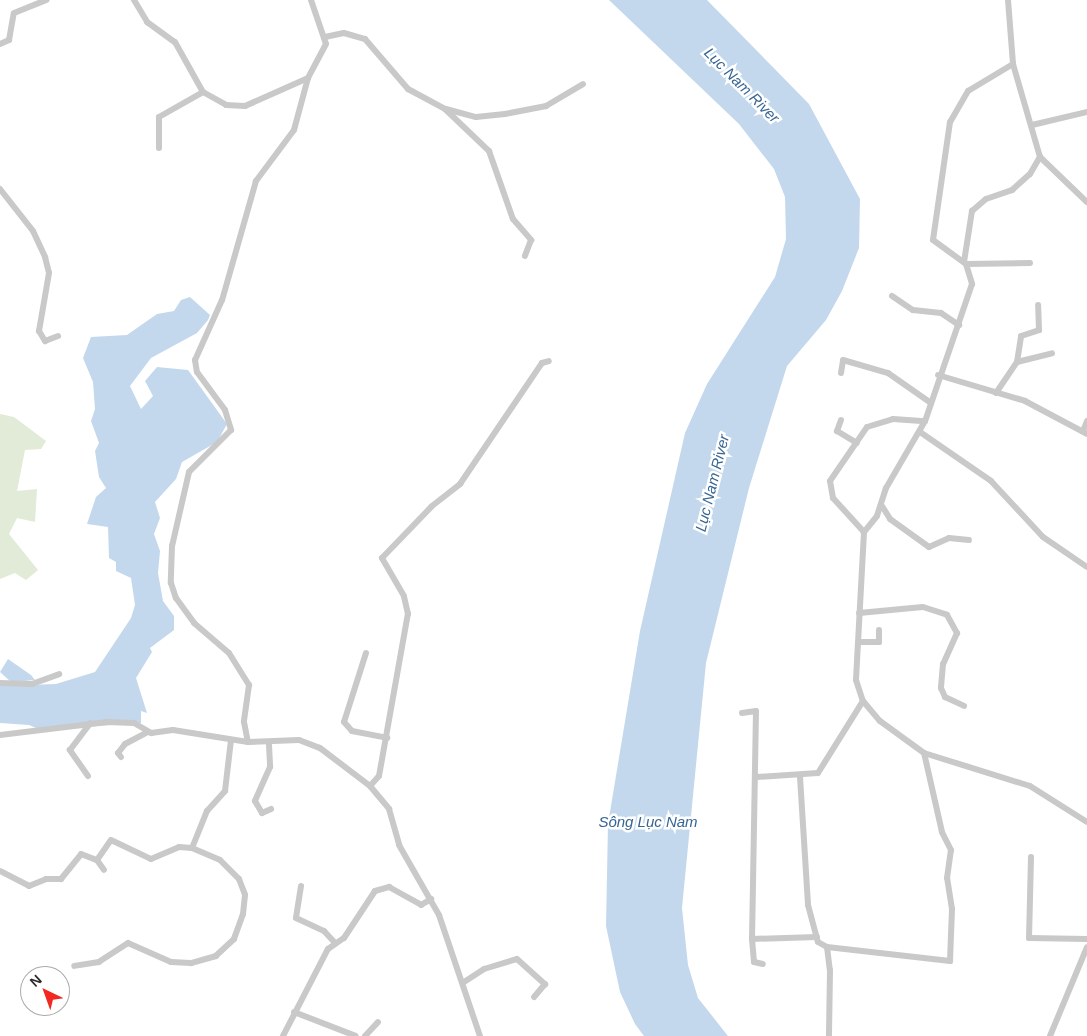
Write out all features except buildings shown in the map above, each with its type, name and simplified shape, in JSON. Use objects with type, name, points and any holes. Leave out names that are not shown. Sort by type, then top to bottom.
[{"type":"street","points":[[0,44],[9,40],[14,13],[47,0]]},
{"type":"street","points":[[134,0],[147,22],[175,42],[203,92],[226,106],[246,106],[308,78]]},
{"type":"street","points":[[248,742],[244,722],[249,685],[230,653],[194,623],[176,598],[171,583],[172,546],[189,472],[231,430],[225,410],[197,372],[195,360],[222,300],[256,181],[294,130],[308,78],[322,52],[325,37],[311,0]]},
{"type":"street","points":[[1008,0],[1013,64],[1040,157],[1087,202]]},
{"type":"street","points":[[325,37],[344,33],[365,39],[408,89],[445,109],[476,117],[505,114],[546,106],[583,84]]},
{"type":"street","points":[[1013,64],[968,91],[950,122],[932,237],[938,247],[965,263],[1030,263]]},
{"type":"street","points":[[159,148],[160,116],[203,92]]},
{"type":"street","points":[[445,109],[491,155],[513,219],[532,240],[525,256]]},
{"type":"street","points":[[1032,126],[1087,112]]},
{"type":"street","points":[[1040,157],[1030,174],[1006,195],[986,200],[972,211],[965,263],[972,284],[959,325],[938,375],[931,403],[920,432],[886,488],[882,506],[864,532],[859,613],[860,642],[855,667],[863,701],[880,721],[924,752],[1030,786],[1087,822]]},
{"type":"street","points":[[0,189],[33,231],[45,257],[49,279],[39,332],[45,341],[58,336]]},
{"type":"street","points":[[892,296],[912,310],[941,313],[959,325]]},
{"type":"street","points":[[996,393],[1017,362],[1021,336],[1039,330],[1038,304]]},
{"type":"street","points":[[1017,362],[1052,353]]},
{"type":"street","points":[[841,373],[845,360],[892,375],[931,403]]},
{"type":"street","points":[[370,786],[382,771],[408,614],[404,596],[382,558],[432,506],[454,491],[542,363],[549,361]]},
{"type":"street","points":[[938,375],[1025,401],[1085,432],[1087,421]]},
{"type":"street","points":[[864,532],[833,498],[829,486],[857,443],[873,424],[901,418],[925,421]]},
{"type":"street","points":[[841,420],[838,430],[857,443]]},
{"type":"street","points":[[920,432],[991,482],[1043,537],[1087,567]]},
{"type":"street","points":[[882,506],[893,521],[929,547],[949,538],[970,540]]},
{"type":"street","points":[[859,613],[923,607],[947,615],[957,633],[943,664],[941,688],[945,697],[964,706]]},
{"type":"street","points":[[860,642],[879,642],[879,630]]},
{"type":"street","points":[[366,654],[344,722],[352,731],[387,738]]},
{"type":"street","points":[[0,683],[32,684],[59,674]]},
{"type":"street","points":[[757,778],[800,777],[820,770],[863,701]]},
{"type":"street","points":[[742,713],[756,711],[757,778],[752,939],[754,962],[763,964]]},
{"type":"street","points":[[88,776],[70,750],[90,723]]},
{"type":"street","points":[[0,735],[90,723],[134,723],[148,732]]},
{"type":"street","points":[[121,757],[118,751],[125,744],[148,732],[173,730],[269,745],[294,740],[314,745],[370,786],[389,809],[399,845],[431,899],[464,982],[480,1036]]},
{"type":"street","points":[[192,848],[207,811],[225,790],[231,740]]},
{"type":"street","points":[[269,745],[270,767],[255,801],[262,813],[271,809]]},
{"type":"street","points":[[800,777],[808,904],[817,937],[827,947],[950,961],[952,909],[947,878],[951,848],[942,832],[924,752]]},
{"type":"street","points":[[74,966],[99,962],[127,943],[185,964],[208,960],[230,945],[245,904],[242,886],[226,864],[192,848],[178,847],[151,859],[110,840],[97,860]]},
{"type":"street","points":[[0,871],[29,886],[64,878],[82,853],[97,860],[104,870]]},
{"type":"street","points":[[1031,857],[1029,938],[1087,939]]},
{"type":"street","points":[[301,886],[296,918],[324,931],[335,943]]},
{"type":"street","points":[[283,1036],[294,1012],[335,943],[344,938],[380,888],[388,887],[419,904],[431,899]]},
{"type":"street","points":[[752,939],[817,937]]},
{"type":"street","points":[[827,947],[829,1036]]},
{"type":"street","points":[[1050,1036],[1087,947]]},
{"type":"street","points":[[464,982],[484,969],[514,958],[546,984],[534,997]]},
{"type":"street","points":[[294,1012],[356,1036]]},
{"type":"street","points":[[365,1036],[378,1022]]},
{"type":"green space","points":[[0,414],[14,417],[46,441],[41,449],[25,450],[17,491],[37,489],[35,522],[17,518],[9,534],[38,570],[26,580],[15,573],[0,579]]},
{"type":"water","name":"Sông Lục Nam","points":[[609,0],[707,0],[809,104],[860,199],[859,248],[842,291],[826,320],[787,366],[749,488],[706,663],[682,908],[688,965],[698,998],[728,1036],[644,1036],[635,1024],[620,992],[606,926],[608,824],[640,631],[685,433],[707,384],[775,277],[786,239],[785,197],[774,169],[739,124]]},
{"type":"water","points":[[190,297],[210,315],[208,320],[197,333],[151,358],[130,386],[141,409],[153,396],[145,381],[157,367],[188,370],[227,424],[217,442],[182,462],[176,479],[155,502],[160,518],[154,534],[160,551],[158,573],[163,601],[174,616],[174,630],[150,648],[152,652],[136,678],[147,713],[141,711],[141,723],[41,730],[29,725],[0,723],[0,686],[56,684],[95,672],[131,618],[135,605],[131,578],[116,571],[116,562],[109,558],[108,527],[87,524],[96,497],[106,488],[99,477],[95,451],[99,443],[91,421],[95,409],[93,382],[83,358],[91,337],[127,335],[157,314],[174,311],[181,300]]},
{"type":"water","points":[[8,659],[35,680],[11,682],[0,672]]},
{"type":"water label","name":"Lục Nam River","points":[[742,85]]},
{"type":"water label","name":"Lục Nam River","points":[[712,483]]}]
